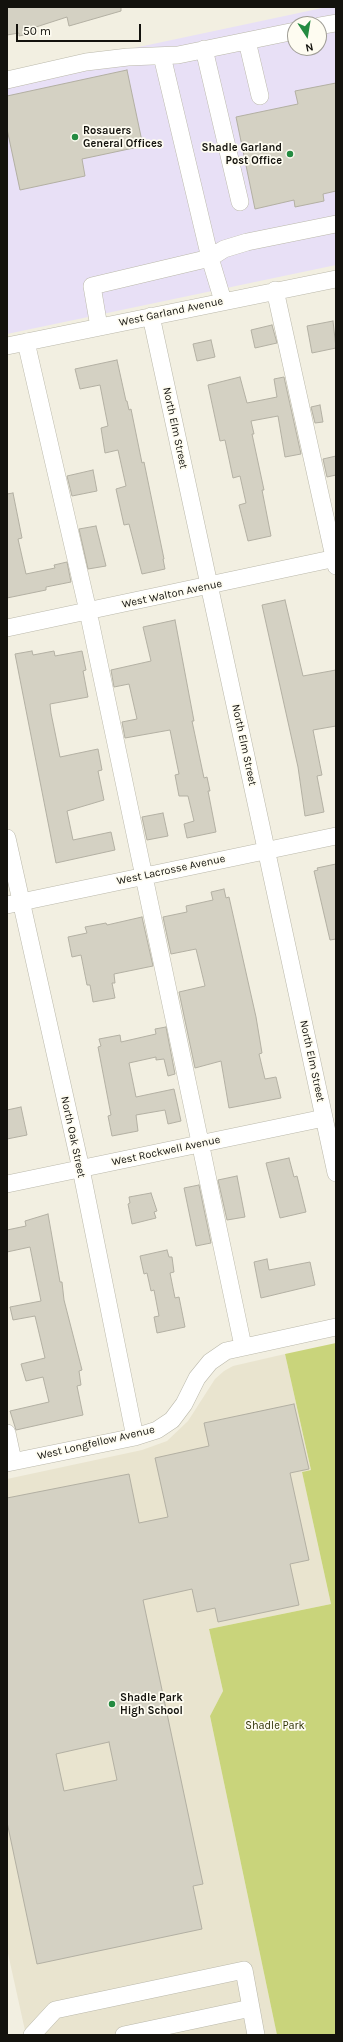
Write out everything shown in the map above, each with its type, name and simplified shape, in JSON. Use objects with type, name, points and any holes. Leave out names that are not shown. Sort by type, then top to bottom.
[{"type":"street","points":[[7,80],[86,62],[128,57],[162,56],[287,33]]},
{"type":"street","points":[[247,41],[260,96]]},
{"type":"street","points":[[204,49],[240,202]]},
{"type":"street","points":[[162,56],[210,258],[223,301]]},
{"type":"street","points":[[99,327],[92,286],[210,258],[224,249],[247,242],[336,224]]},
{"type":"street","name":"West Garland Avenue","points":[[7,346],[275,290],[336,279]]},
{"type":"street","points":[[275,290],[336,561]]},
{"type":"street","name":"North Elm Street","points":[[151,316],[336,1173]]},
{"type":"street","points":[[26,342],[88,611],[243,1346]]},
{"type":"street","name":"West Walton Avenue","points":[[7,628],[336,561]]},
{"type":"street","name":"West Lacrosse Avenue","points":[[14,904],[336,836]]},
{"type":"street","name":"North Oak Street","points":[[7,838],[14,904],[81,1169],[135,1436]]},
{"type":"street","name":"West Rockwell Avenue","points":[[7,1184],[324,1118]]},
{"type":"street","name":"West Longfellow Avenue","points":[[10,1462],[158,1430],[172,1420],[184,1404],[197,1378],[210,1362],[226,1350],[336,1326]]},
{"type":"street","points":[[7,1433],[10,1462]]},
{"type":"street","points":[[32,2035],[55,2010],[244,1970],[256,2035]]},
{"type":"street","points":[[124,2035],[251,2008]]},
{"type":"shaded area","points":[[327,7],[336,7],[336,265],[7,334],[7,75]]},
{"type":"shaded area","name":"Shadle Park High School","points":[[285,1354],[311,1470],[302,1472],[331,1604],[209,1629],[223,1691],[210,1716],[277,2035],[26,2035],[7,1949],[7,1479],[142,1450],[167,1441],[188,1421],[215,1379],[224,1371],[233,1366]]},
{"type":"green space","name":"Shadle Park","points":[[336,1343],[336,2035],[277,2035],[210,1716],[223,1691],[209,1629],[331,1604],[302,1472],[311,1470],[285,1354]]},
{"type":"building","points":[[7,7],[121,7],[121,11],[69,26],[67,17],[36,27],[37,32],[19,36],[19,33],[7,35]]},
{"type":"building","name":"Rosauers General Offices","points":[[127,70],[143,146],[82,159],[85,176],[20,190],[7,129],[7,96]]},
{"type":"building","name":"Shadle Garland Post Office","points":[[336,83],[336,191],[323,194],[324,201],[295,207],[294,200],[255,209],[236,117],[298,104],[295,91]]},
{"type":"building","points":[[333,321],[336,348],[312,353],[307,326]]},
{"type":"building","points":[[272,325],[277,343],[255,348],[251,330]]},
{"type":"building","points":[[211,340],[215,357],[197,361],[193,344]]},
{"type":"building","points":[[117,360],[126,401],[129,410],[131,409],[142,463],[144,462],[164,559],[165,569],[142,574],[129,524],[124,525],[116,489],[126,486],[118,450],[105,453],[101,428],[108,426],[100,385],[80,389],[75,369]]},
{"type":"building","points":[[240,377],[247,403],[277,397],[274,379],[284,377],[301,454],[285,457],[278,416],[251,421],[254,434],[252,434],[264,490],[262,490],[271,536],[248,541],[239,505],[246,503],[240,476],[233,478],[225,440],[220,441],[208,385]]},
{"type":"building","points":[[320,405],[323,422],[315,423],[311,407]]},
{"type":"building","points":[[336,456],[336,475],[327,477],[323,459]]},
{"type":"building","points":[[93,470],[97,491],[72,496],[67,476]]},
{"type":"building","points":[[13,493],[22,538],[18,539],[26,574],[55,568],[54,565],[67,562],[71,582],[46,587],[46,590],[7,598],[7,494]]},
{"type":"building","points":[[96,526],[106,566],[88,569],[79,529]]},
{"type":"building","points":[[285,600],[303,676],[336,670],[336,726],[313,730],[322,775],[317,776],[324,812],[305,816],[298,767],[262,605]]},
{"type":"building","points":[[175,620],[194,721],[192,721],[204,778],[207,777],[210,791],[208,791],[216,832],[187,838],[184,824],[194,821],[188,796],[179,796],[175,775],[179,774],[170,730],[125,738],[122,722],[137,719],[129,684],[114,687],[111,670],[151,661],[143,627]]},
{"type":"building","points":[[32,651],[33,655],[54,651],[55,656],[82,651],[86,670],[83,671],[88,697],[50,704],[51,713],[60,757],[98,749],[102,770],[98,771],[104,800],[67,811],[73,840],[111,832],[115,850],[56,863],[15,654]]},
{"type":"building","points":[[163,813],[168,836],[147,840],[142,817]]},
{"type":"building","points":[[336,864],[336,939],[330,940],[314,871],[318,870],[317,868]]},
{"type":"building","points":[[224,889],[226,898],[229,897],[256,1017],[262,1053],[259,1054],[265,1079],[276,1077],[281,1098],[229,1108],[221,1061],[195,1068],[179,992],[205,986],[196,949],[171,954],[163,917],[187,912],[186,906],[213,900],[211,892]]},
{"type":"building","points":[[142,917],[153,966],[114,974],[115,983],[112,983],[115,998],[93,1002],[90,985],[87,985],[81,955],[72,957],[68,937],[87,933],[85,927],[106,923],[107,925]]},
{"type":"building","points":[[166,1027],[175,1074],[168,1076],[164,1059],[156,1060],[156,1057],[129,1063],[136,1097],[174,1089],[181,1121],[168,1124],[165,1110],[136,1115],[138,1131],[112,1136],[108,1116],[111,1115],[98,1047],[101,1046],[99,1039],[120,1035],[121,1042],[156,1034],[155,1029]]},
{"type":"building","points":[[21,1107],[27,1135],[7,1139],[7,1110]]},
{"type":"building","points":[[289,1158],[294,1177],[297,1176],[306,1212],[280,1218],[266,1163]]},
{"type":"building","points":[[237,1176],[245,1217],[227,1220],[218,1180]]},
{"type":"building","points":[[199,1185],[211,1243],[196,1246],[184,1188]]},
{"type":"building","points":[[151,1193],[157,1211],[154,1212],[156,1218],[132,1224],[128,1204],[130,1203],[129,1197]]},
{"type":"building","points":[[48,1214],[60,1282],[62,1282],[64,1300],[82,1370],[79,1371],[81,1385],[77,1386],[83,1415],[16,1430],[10,1411],[49,1402],[43,1377],[26,1381],[21,1364],[45,1358],[35,1316],[13,1320],[10,1307],[41,1301],[30,1247],[7,1252],[7,1230],[26,1226],[25,1221]]},
{"type":"building","points":[[167,1250],[169,1257],[172,1257],[174,1272],[170,1273],[175,1298],[179,1297],[185,1327],[157,1333],[154,1317],[159,1316],[154,1290],[151,1291],[147,1273],[144,1274],[140,1256]]},
{"type":"building","points":[[267,1259],[269,1270],[310,1262],[315,1285],[261,1298],[254,1262]]},
{"type":"building","name":"Shadle Park High School","points":[[294,1404],[309,1469],[290,1473],[309,1560],[290,1564],[299,1605],[218,1622],[215,1608],[197,1612],[192,1589],[143,1600],[203,1884],[193,1886],[202,1929],[37,1964],[7,1822],[7,1498],[129,1474],[139,1523],[168,1517],[155,1458],[209,1446],[204,1423]],"holes":[[[109,1742],[117,1780],[64,1791],[56,1754]]]},
{"type":"place","name":"Rosauers General Offices","points":[[75,137]]},
{"type":"place","name":"Shadle Garland Post Office","points":[[290,154]]},
{"type":"place","name":"Shadle Park High School","points":[[112,1704]]}]
